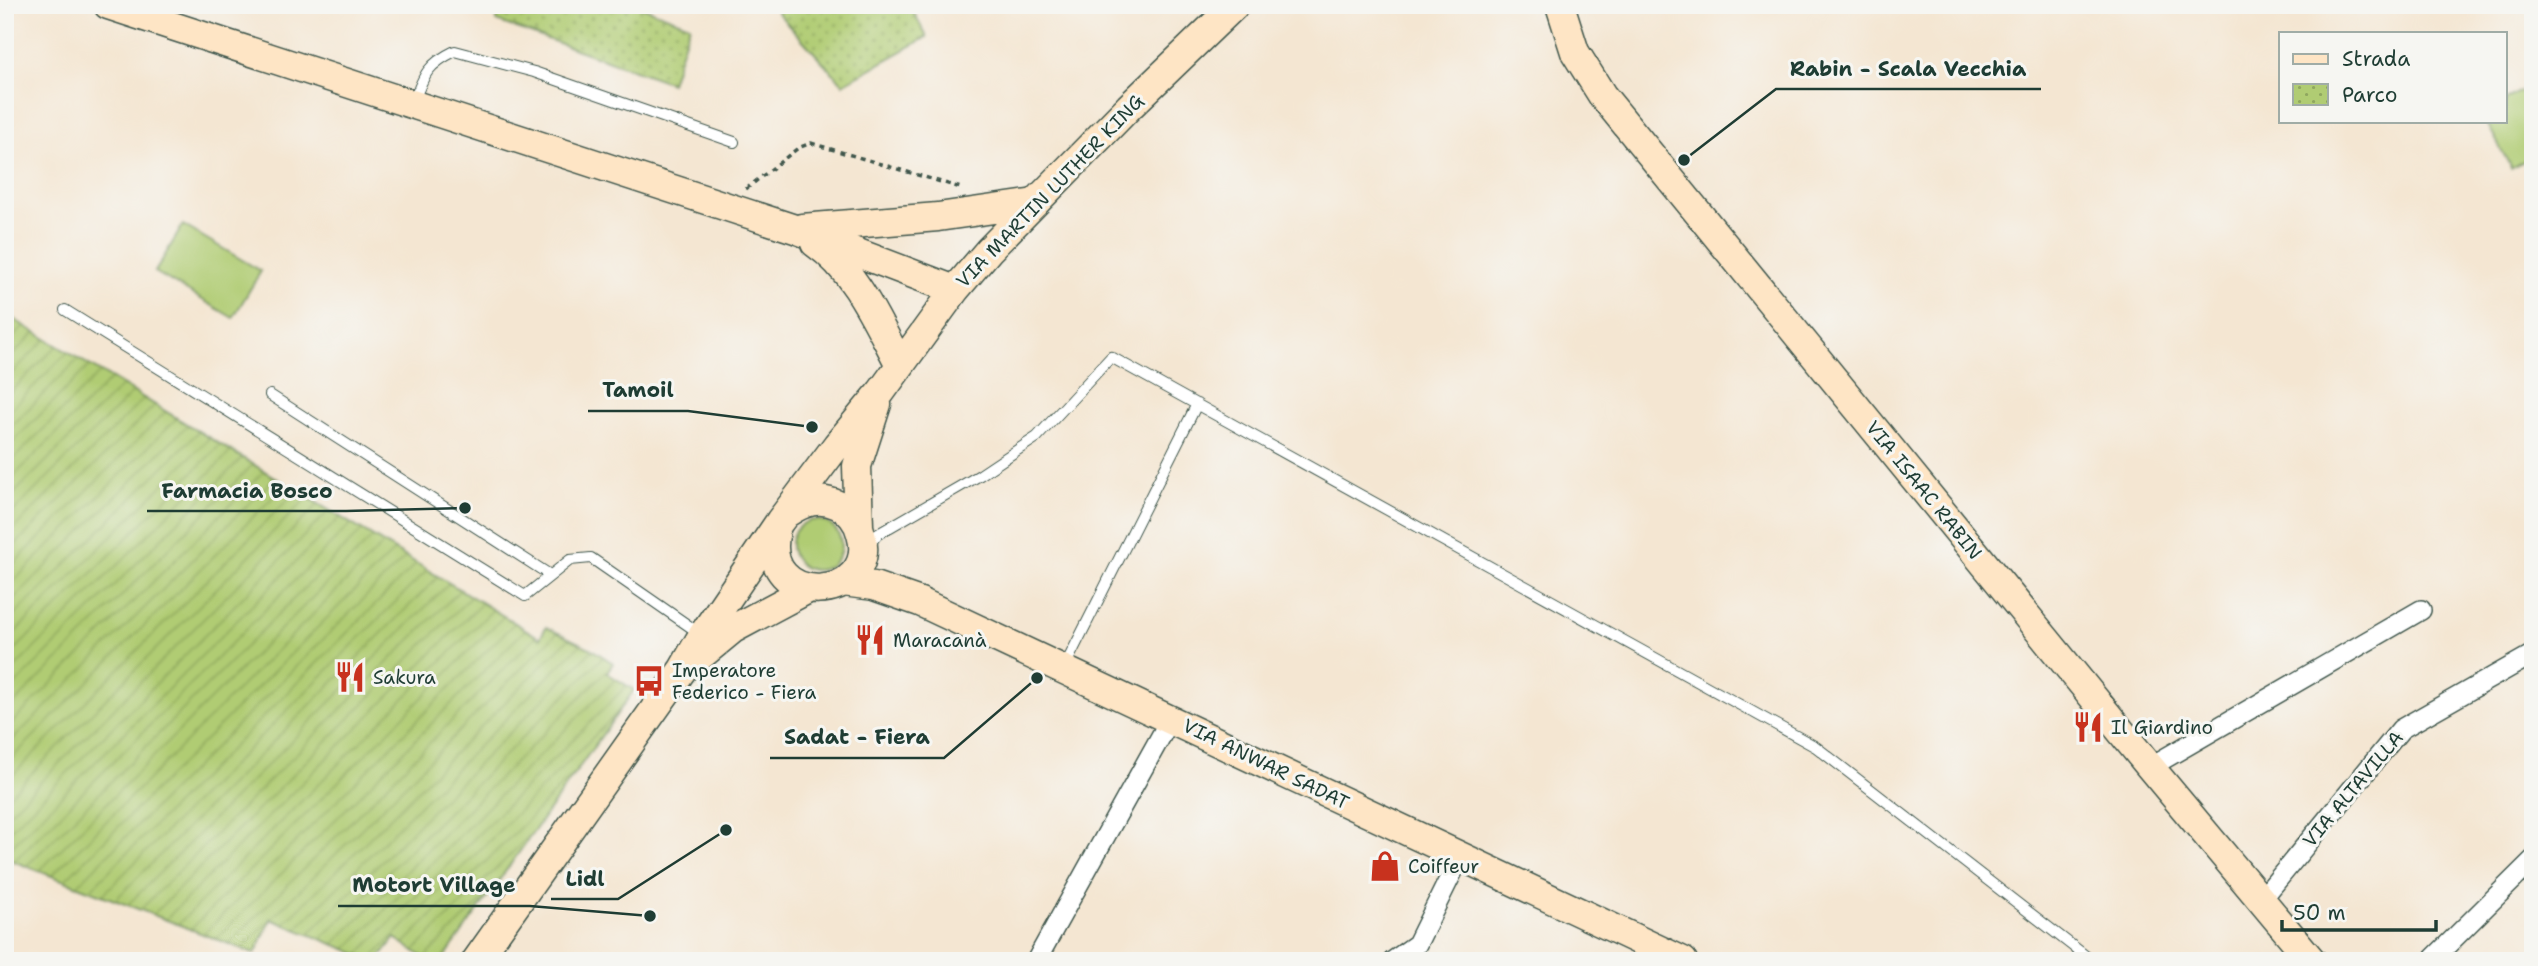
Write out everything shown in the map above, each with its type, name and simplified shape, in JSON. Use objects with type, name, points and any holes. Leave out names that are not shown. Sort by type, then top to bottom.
[{"type":"street","points":[[108,5],[795,229],[955,290]]},
{"type":"street","name":"VIA MARTIN LUTHER KING","points":[[683,669],[702,636],[781,521],[955,290],[989,250],[1129,107],[1235,5]]},
{"type":"street","name":"VIA ISAAC RABIN","points":[[1560,5],[1575,52],[1602,95],[2150,767],[2312,961]]},
{"type":"street","points":[[795,229],[938,217],[1035,203]]},
{"type":"street","points":[[795,229],[831,254],[873,314],[900,365]]},
{"type":"street","points":[[476,961],[683,669],[733,629],[808,589],[832,588],[853,574],[861,538],[856,499],[857,466],[881,391]]},
{"type":"street","points":[[808,589],[786,577],[778,567],[773,542],[781,521],[799,505],[826,501],[850,514],[861,538]]},
{"type":"street","name":"VIA ANWAR SADAT","points":[[843,583],[874,586],[902,595],[1171,718],[1683,961]]},
{"type":"street","points":[[2150,767],[2421,610]]},
{"type":"street","name":"VIA ALTAVILLA","points":[[2261,900],[2401,729],[2533,654]]},
{"type":"street","points":[[1036,961],[1171,718]]},
{"type":"street","points":[[1393,961],[1417,944],[1460,857]]},
{"type":"street","points":[[2431,961],[2533,860]]},
{"type":"lane","points":[[413,105],[424,73],[438,59],[455,51],[534,72],[734,142]]},
{"type":"lane","points":[[65,310],[525,596],[570,560],[591,558],[702,636]]},
{"type":"lane","points":[[861,538],[878,534],[980,475],[1037,437],[1111,357],[1816,747],[2092,961]]},
{"type":"lane","points":[[270,395],[550,575]]},
{"type":"lane","points":[[1064,668],[1197,404]]},
{"type":"green space","points":[[502,5],[637,5],[690,25],[671,83],[496,21]]},
{"type":"green space","points":[[777,5],[910,5],[927,37],[843,84],[777,12]]},
{"type":"green space","points":[[2533,84],[2533,156],[2511,168],[2487,122],[2506,122],[2506,99]]},
{"type":"green space","points":[[183,225],[261,271],[233,318],[155,272]]},
{"type":"green space","points":[[5,314],[540,638],[546,627],[590,648],[613,663],[607,673],[634,690],[442,961],[429,961],[395,938],[375,961],[271,919],[255,954],[5,858]]},
{"type":"green space","points":[[816,520],[833,528],[841,545],[833,562],[816,570],[799,562],[791,545],[799,528]]},
{"type":"place","name":"Rabin - Scala Vecchia","points":[[1684,160]]},
{"type":"place","name":"Tamoil","points":[[812,427]]},
{"type":"place","name":"Farmacia Bosco","points":[[465,508]]},
{"type":"place","name":"Maracanà","points":[[870,640]]},
{"type":"place","name":"Sakura","points":[[350,677]]},
{"type":"place","name":"Sadat - Fiera","points":[[1037,678]]},
{"type":"place","name":"Imperatore Federico - Fiera","points":[[649,681]]},
{"type":"place","name":"Il Giardino","points":[[2088,727]]},
{"type":"place","name":"Lidl","points":[[726,830]]},
{"type":"place","name":"Coiffeur","points":[[1385,866]]},
{"type":"place","name":"Motort Village","points":[[650,916]]}]
